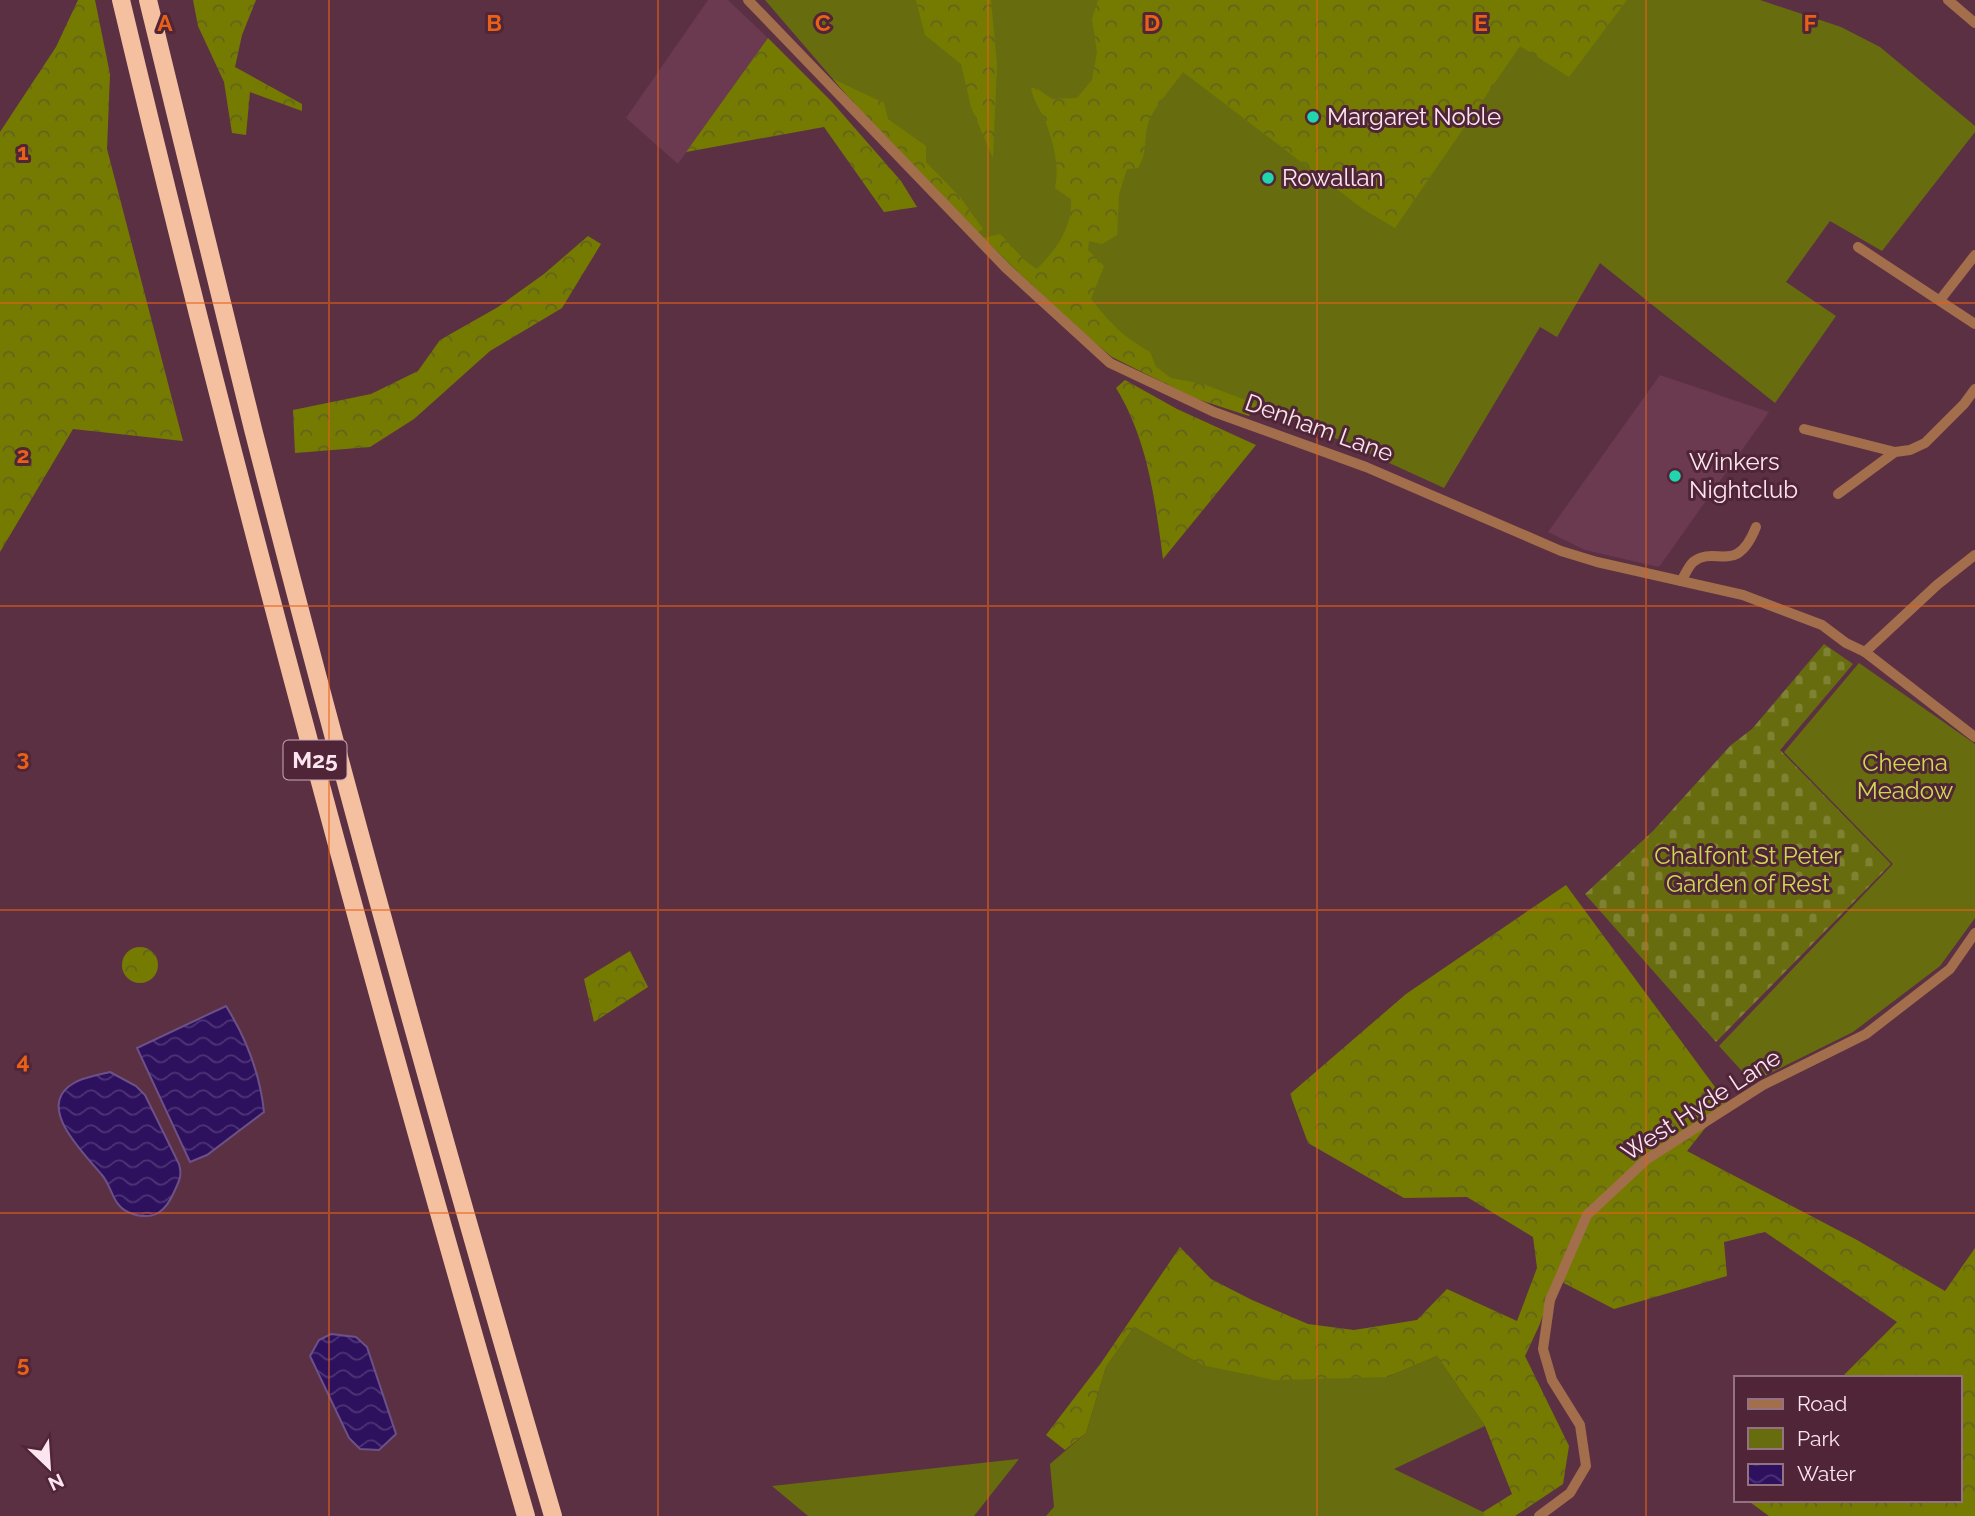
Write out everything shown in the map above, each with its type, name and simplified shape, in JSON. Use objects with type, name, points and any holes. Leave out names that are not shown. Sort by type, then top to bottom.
[{"type":"highway","name":"M25","points":[[121,0],[202,330],[293,680],[397,1064],[526,1516]]},
{"type":"highway","name":"M25","points":[[148,0],[220,297],[397,973],[552,1516]]},
{"type":"street","name":"Denham Lane","points":[[748,0],[1006,268],[1110,363],[1213,412],[1366,467],[1561,551],[1597,562],[1743,595],[1822,625],[1846,643],[1866,653],[1975,737]]},
{"type":"street","points":[[1948,0],[1975,23]]},
{"type":"street","points":[[1858,247],[1975,324]]},
{"type":"street","points":[[1940,300],[1975,255]]},
{"type":"street","points":[[1804,429],[1895,452],[1910,450],[1925,443],[1964,404],[1975,388]]},
{"type":"street","points":[[1838,494],[1895,452]]},
{"type":"street","points":[[1681,581],[1693,562],[1703,558],[1726,558],[1744,549],[1756,527]]},
{"type":"street","points":[[1866,653],[1937,585],[1975,555]]},
{"type":"street","name":"West Hyde Lane","points":[[1539,1516],[1570,1493],[1586,1466],[1580,1425],[1552,1380],[1543,1349],[1550,1300],[1587,1215],[1659,1151],[1763,1085],[1866,1034],[1950,970],[1975,933]]},
{"type":"shaded area","points":[[708,0],[728,0],[768,38],[678,164],[626,118]]},
{"type":"shaded area","points":[[1660,375],[1769,412],[1659,567],[1585,550],[1548,532]]},
{"type":"green space","points":[[78,0],[95,0],[110,74],[107,149],[183,441],[73,429],[0,552],[0,132],[56,47]]},
{"type":"green space","points":[[193,0],[256,0],[242,35],[235,67],[302,104],[302,111],[250,92],[246,135],[232,133],[224,82],[198,26]]},
{"type":"green space","points":[[765,0],[1760,0],[1841,27],[1880,47],[1975,126],[1975,132],[1882,251],[1830,221],[1786,282],[1836,316],[1775,403],[1600,263],[1557,337],[1540,327],[1444,488],[1291,418],[1168,380],[1113,355],[1065,273],[1021,286],[906,164]]},
{"type":"green space","points":[[916,0],[991,0],[997,65],[993,158],[971,107],[961,64],[925,35]]},
{"type":"green space","points":[[1098,0],[1627,0],[1569,77],[1520,46],[1395,228],[1363,209],[1183,72],[1150,119],[1143,157],[1138,168],[1127,169],[1119,194],[1117,235],[1102,244],[1089,241],[1088,250],[1104,266],[1091,299],[1118,329],[1150,352],[1156,367],[1171,378],[1203,384],[1256,404],[1249,416],[1194,398],[1112,357],[1071,323],[984,238],[1000,234],[1022,258],[1037,269],[1062,237],[1069,219],[1071,199],[1055,188],[1057,171],[1053,145],[1031,88],[1036,88],[1052,99],[1077,98],[1092,80],[1097,52],[1092,19]]},
{"type":"green space","points":[[768,38],[832,102],[901,181],[917,207],[884,212],[824,127],[686,152]]},
{"type":"green space","points":[[833,79],[884,103],[888,119],[926,146],[926,162],[960,197],[983,229],[975,234],[890,145]]},
{"type":"green space","points":[[588,236],[601,244],[562,308],[490,351],[414,419],[370,447],[295,453],[293,410],[371,394],[418,371],[440,340],[498,307],[544,274]]},
{"type":"green space","points":[[1125,380],[1177,409],[1256,445],[1163,559],[1143,449],[1116,388]]},
{"type":"green space","name":"Chalfont St Peter Garden of Rest","points":[[1824,644],[1853,664],[1780,750],[1891,864],[1716,1042],[1585,894],[1653,831],[1731,745],[1752,729]]},
{"type":"green space","name":"Cheena Meadow","points":[[1859,663],[1975,744],[1975,918],[1940,966],[1853,1032],[1752,1082],[1719,1046],[1893,864],[1784,752]]},
{"type":"green space","points":[[1566,885],[1726,1102],[1687,1151],[1857,1240],[1945,1291],[1975,1248],[1975,1516],[1769,1516],[1750,1502],[1961,1502],[1961,1376],[1843,1376],[1897,1322],[1765,1232],[1724,1242],[1727,1276],[1614,1309],[1556,1279],[1525,1356],[1569,1446],[1563,1484],[1515,1516],[1484,1516],[1483,1512],[1512,1494],[1485,1426],[1437,1356],[1387,1377],[1274,1380],[1202,1365],[1134,1327],[1106,1367],[1086,1433],[1065,1450],[1046,1435],[1101,1363],[1180,1247],[1211,1279],[1308,1324],[1354,1330],[1417,1320],[1447,1289],[1517,1321],[1537,1268],[1533,1237],[1467,1197],[1404,1198],[1308,1143],[1290,1094],[1406,994]]},
{"type":"green space","points":[[140,947],[152,953],[158,965],[152,977],[140,983],[128,977],[122,965],[128,953]]},
{"type":"green space","points":[[630,951],[648,987],[594,1022],[584,979]]},
{"type":"green space","points":[[1134,1327],[1202,1365],[1387,1377],[1437,1356],[1485,1426],[1394,1469],[1483,1512],[1484,1516],[1046,1516],[1054,1507],[1050,1464],[1086,1433],[1106,1367]]},
{"type":"green space","points":[[1019,1459],[974,1516],[808,1516],[772,1486]]},
{"type":"water","points":[[226,1006],[251,1056],[264,1112],[207,1155],[190,1162],[137,1048]]},
{"type":"water","points":[[110,1072],[136,1086],[145,1095],[179,1164],[180,1177],[172,1197],[163,1209],[153,1215],[130,1213],[120,1206],[106,1180],[75,1143],[60,1117],[59,1104],[63,1093],[74,1083]]},
{"type":"water","points":[[331,1334],[356,1337],[367,1347],[396,1434],[379,1450],[360,1449],[349,1438],[310,1356],[319,1340]]},
{"type":"place","name":"Margaret Noble","points":[[1313,117]]},
{"type":"place","name":"Rowallan","points":[[1268,178]]},
{"type":"place","name":"Winkers Nightclub","points":[[1675,476]]}]
